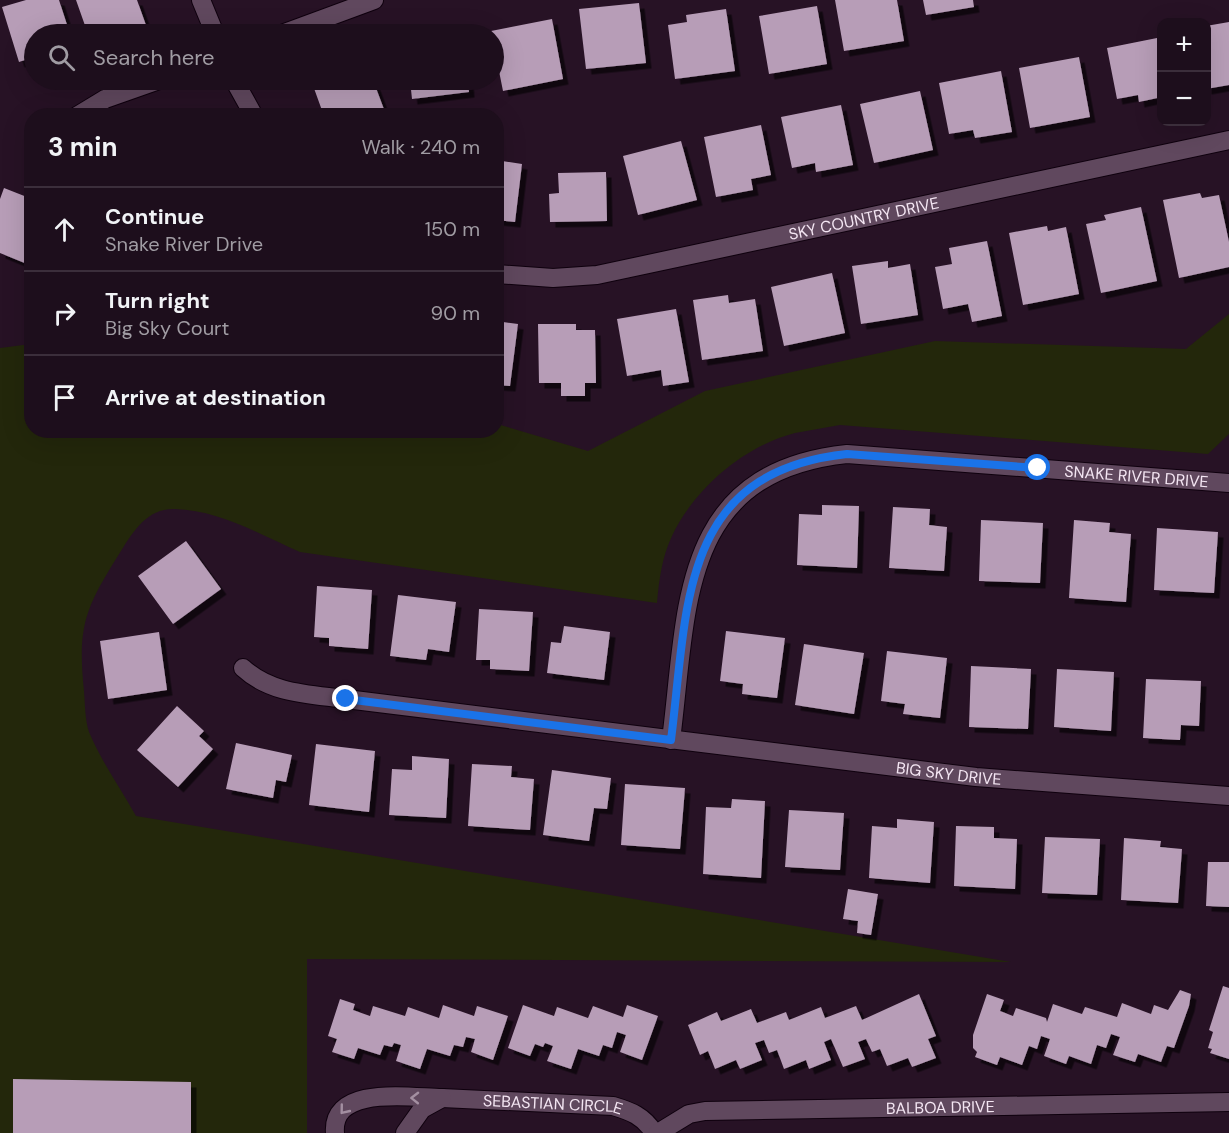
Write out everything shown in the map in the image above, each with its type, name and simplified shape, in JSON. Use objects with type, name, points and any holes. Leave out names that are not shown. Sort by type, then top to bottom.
[{"type":"street","points":[[201,0],[210,24]]},
{"type":"street","points":[[309,24],[374,0]]},
{"type":"street","points":[[90,108],[105,99],[131,90]]},
{"type":"street","points":[[240,90],[250,108]]},
{"type":"street","name":"SKY COUNTRY DRIVE","points":[[504,275],[553,278],[597,275],[1229,140]]},
{"type":"street","name":"SNAKE RIVER DRIVE","points":[[671,740],[690,590],[698,560],[712,529],[733,503],[759,481],[786,467],[816,457],[847,454],[1229,483]]},
{"type":"street","name":"BIG SKY DRIVE","points":[[243,668],[255,680],[273,688],[291,691],[976,777],[1229,796]]},
{"type":"street","name":"SEBASTIAN CIRCLE","points":[[335,1133],[340,1113],[351,1102],[366,1097],[613,1106],[633,1112],[648,1122],[656,1133]]},
{"type":"street","points":[[405,1133],[422,1108],[442,1098]]},
{"type":"street","name":"BALBOA DRIVE","points":[[656,1133],[689,1114],[705,1111],[1229,1102]]},
{"type":"green space","points":[[1229,314],[1229,434],[1208,454],[840,425],[795,433],[776,439],[739,459],[707,486],[693,502],[672,536],[666,552],[657,603],[300,552],[239,524],[191,510],[165,510],[149,516],[131,535],[99,587],[87,617],[82,649],[85,712],[89,732],[136,816],[1011,962],[307,959],[307,1133],[0,1133],[0,348],[24,345],[24,438],[504,438],[504,426],[588,451],[705,391],[935,341],[1186,349]]},
{"type":"building","points":[[26,0],[59,0],[67,24],[24,24],[24,60],[19,62],[2,7]]},
{"type":"building","points":[[76,0],[137,0],[146,24],[84,24]]},
{"type":"building","points":[[835,0],[897,0],[904,41],[844,51]]},
{"type":"building","points":[[923,0],[973,0],[974,7],[926,15]]},
{"type":"building","points":[[639,3],[646,63],[586,69],[579,9]]},
{"type":"building","points":[[817,6],[827,64],[769,74],[759,16]]},
{"type":"building","points":[[726,9],[735,71],[675,79],[668,25],[687,22],[686,15]]},
{"type":"building","points":[[552,19],[563,79],[503,91],[504,28]]},
{"type":"building","points":[[1229,22],[1229,85],[1211,88],[1211,72],[1211,25]]},
{"type":"building","points":[[1157,38],[1157,98],[1139,102],[1138,95],[1117,99],[1107,48]]},
{"type":"building","points":[[1079,57],[1090,117],[1030,128],[1019,68]]},
{"type":"building","points":[[1001,71],[1012,132],[975,138],[973,130],[949,134],[939,83]]},
{"type":"building","points":[[315,90],[377,90],[384,108],[321,108]]},
{"type":"building","points":[[411,90],[469,90],[469,92],[412,99]]},
{"type":"building","points":[[920,91],[933,150],[874,163],[860,104]]},
{"type":"building","points":[[841,105],[853,165],[816,172],[815,163],[792,168],[781,117]]},
{"type":"building","points":[[761,125],[771,175],[751,179],[753,190],[716,197],[704,137]]},
{"type":"building","points":[[681,141],[697,200],[638,215],[623,156]]},
{"type":"building","points":[[504,161],[522,164],[515,222],[504,221]]},
{"type":"building","points":[[606,172],[607,221],[550,222],[549,194],[559,193],[558,173]]},
{"type":"building","points":[[4,188],[24,196],[24,263],[0,253],[0,199]]},
{"type":"building","points":[[1200,193],[1202,198],[1219,195],[1229,242],[1229,267],[1179,278],[1163,200]]},
{"type":"building","points":[[1141,207],[1157,281],[1101,293],[1086,224],[1106,220],[1104,215]]},
{"type":"building","points":[[1047,226],[1048,231],[1066,227],[1079,294],[1023,305],[1009,233]]},
{"type":"building","points":[[987,241],[1002,316],[972,322],[968,304],[943,309],[935,267],[952,264],[949,248]]},
{"type":"building","points":[[888,261],[888,268],[910,264],[918,315],[861,324],[852,266]]},
{"type":"building","points":[[832,273],[845,333],[784,346],[771,287]]},
{"type":"building","points":[[728,295],[729,303],[755,299],[763,351],[702,360],[693,300]]},
{"type":"building","points":[[676,309],[689,382],[663,386],[661,370],[627,376],[617,319]]},
{"type":"building","points":[[504,322],[518,324],[510,386],[504,386]]},
{"type":"building","points":[[538,324],[576,324],[576,330],[595,330],[596,383],[585,383],[585,396],[561,396],[561,383],[539,383]]},
{"type":"building","points":[[822,505],[859,506],[857,568],[797,565],[799,514],[822,515]]},
{"type":"building","points":[[893,507],[930,509],[929,525],[947,527],[944,571],[889,568]]},
{"type":"building","points":[[981,520],[1043,523],[1040,583],[979,581]]},
{"type":"building","points":[[1074,520],[1110,523],[1109,532],[1131,534],[1126,602],[1069,598]]},
{"type":"building","points":[[1157,528],[1218,532],[1214,593],[1154,590]]},
{"type":"building","points":[[186,541],[221,589],[173,624],[138,576]]},
{"type":"building","points":[[317,586],[372,590],[368,649],[329,646],[329,638],[314,637]]},
{"type":"building","points":[[398,595],[456,602],[449,652],[428,649],[426,660],[390,656]]},
{"type":"building","points":[[479,609],[533,612],[529,671],[490,669],[490,660],[476,660]]},
{"type":"building","points":[[564,626],[610,632],[604,680],[547,673],[551,642],[561,643]]},
{"type":"building","points":[[726,631],[785,638],[777,698],[742,694],[743,684],[720,681]]},
{"type":"building","points":[[159,632],[167,690],[108,699],[100,641]]},
{"type":"building","points":[[804,644],[864,653],[854,714],[795,705]]},
{"type":"building","points":[[887,651],[947,658],[940,718],[903,714],[905,704],[881,701]]},
{"type":"building","points":[[971,666],[1031,669],[1028,729],[969,727]]},
{"type":"building","points":[[1057,669],[1114,672],[1111,731],[1054,727]]},
{"type":"building","points":[[1146,679],[1201,681],[1199,726],[1181,725],[1180,740],[1143,738]]},
{"type":"building","points":[[177,706],[204,731],[199,736],[213,749],[178,787],[137,750]]},
{"type":"building","points":[[236,743],[292,755],[286,782],[276,780],[273,798],[226,789]]},
{"type":"building","points":[[316,744],[375,751],[369,812],[309,805]]},
{"type":"building","points":[[412,756],[449,759],[446,818],[389,815],[392,769],[412,770]]},
{"type":"building","points":[[472,764],[512,766],[511,777],[534,779],[530,830],[468,826]]},
{"type":"building","points":[[552,770],[611,778],[607,809],[594,808],[589,841],[543,835]]},
{"type":"building","points":[[625,784],[685,788],[680,849],[621,845]]},
{"type":"building","points":[[732,799],[765,801],[761,878],[703,874],[706,807],[731,808]]},
{"type":"building","points":[[789,810],[844,813],[840,870],[785,867]]},
{"type":"building","points":[[897,819],[934,822],[930,883],[869,878],[872,826],[897,828]]},
{"type":"building","points":[[956,826],[994,827],[994,838],[1017,839],[1015,889],[954,886]]},
{"type":"building","points":[[1045,837],[1100,839],[1097,895],[1042,893]]},
{"type":"building","points":[[1124,838],[1161,841],[1160,847],[1182,849],[1178,903],[1121,900]]},
{"type":"building","points":[[1208,862],[1229,862],[1229,907],[1206,906]]},
{"type":"building","points":[[848,889],[878,894],[871,935],[857,933],[858,921],[843,919]]},
{"type":"building","points":[[1223,986],[1229,988],[1229,1059],[1210,1053],[1212,1049],[1208,1048],[1213,1032],[1209,1030]]},
{"type":"building","points":[[1180,990],[1191,994],[1189,1006],[1174,1048],[1167,1046],[1161,1062],[1138,1054],[1135,1062],[1113,1055],[1120,1037],[1111,1034],[1106,1048],[1097,1045],[1091,1064],[1069,1056],[1066,1064],[1044,1056],[1050,1039],[1041,1036],[1037,1049],[1029,1046],[1022,1065],[1000,1057],[997,1065],[975,1057],[977,1052],[973,1048],[973,1035],[987,994],[1004,1000],[1000,1011],[1013,1016],[1016,1008],[1046,1018],[1047,1022],[1053,1004],[1082,1014],[1085,1007],[1117,1017],[1122,1003],[1151,1014],[1154,1005],[1168,1010]]},
{"type":"building","points":[[919,994],[936,1036],[928,1039],[936,1058],[912,1067],[908,1058],[887,1066],[880,1049],[872,1052],[866,1039],[858,1042],[865,1059],[843,1067],[831,1039],[824,1042],[831,1060],[809,1069],[806,1060],[784,1069],[777,1050],[769,1053],[764,1040],[755,1043],[762,1060],[740,1069],[736,1060],[715,1069],[708,1051],[700,1055],[688,1025],[717,1012],[721,1021],[751,1009],[757,1023],[786,1012],[789,1020],[821,1007],[825,1018],[856,1006],[862,1020]]},
{"type":"building","points":[[340,999],[355,1004],[353,1010],[370,1016],[373,1006],[405,1016],[408,1007],[439,1018],[443,1005],[474,1016],[477,1006],[508,1016],[493,1060],[471,1052],[475,1039],[466,1037],[463,1047],[454,1045],[450,1056],[427,1049],[420,1069],[396,1061],[401,1045],[394,1043],[392,1047],[384,1045],[380,1055],[358,1048],[354,1059],[332,1052],[337,1039],[328,1036]]},
{"type":"building","points":[[523,1005],[554,1016],[557,1007],[588,1018],[593,1006],[623,1017],[627,1005],[658,1016],[642,1060],[620,1052],[626,1035],[617,1032],[612,1048],[603,1045],[599,1056],[578,1049],[571,1069],[547,1061],[553,1046],[545,1043],[543,1047],[535,1044],[530,1056],[508,1048]]},
{"type":"building","points":[[13,1079],[191,1082],[191,1133],[13,1133]]},
{"type":"route","points":[[346,699],[671,740],[690,590],[698,560],[712,529],[733,503],[759,481],[786,467],[816,457],[847,454],[1038,468]]}]
